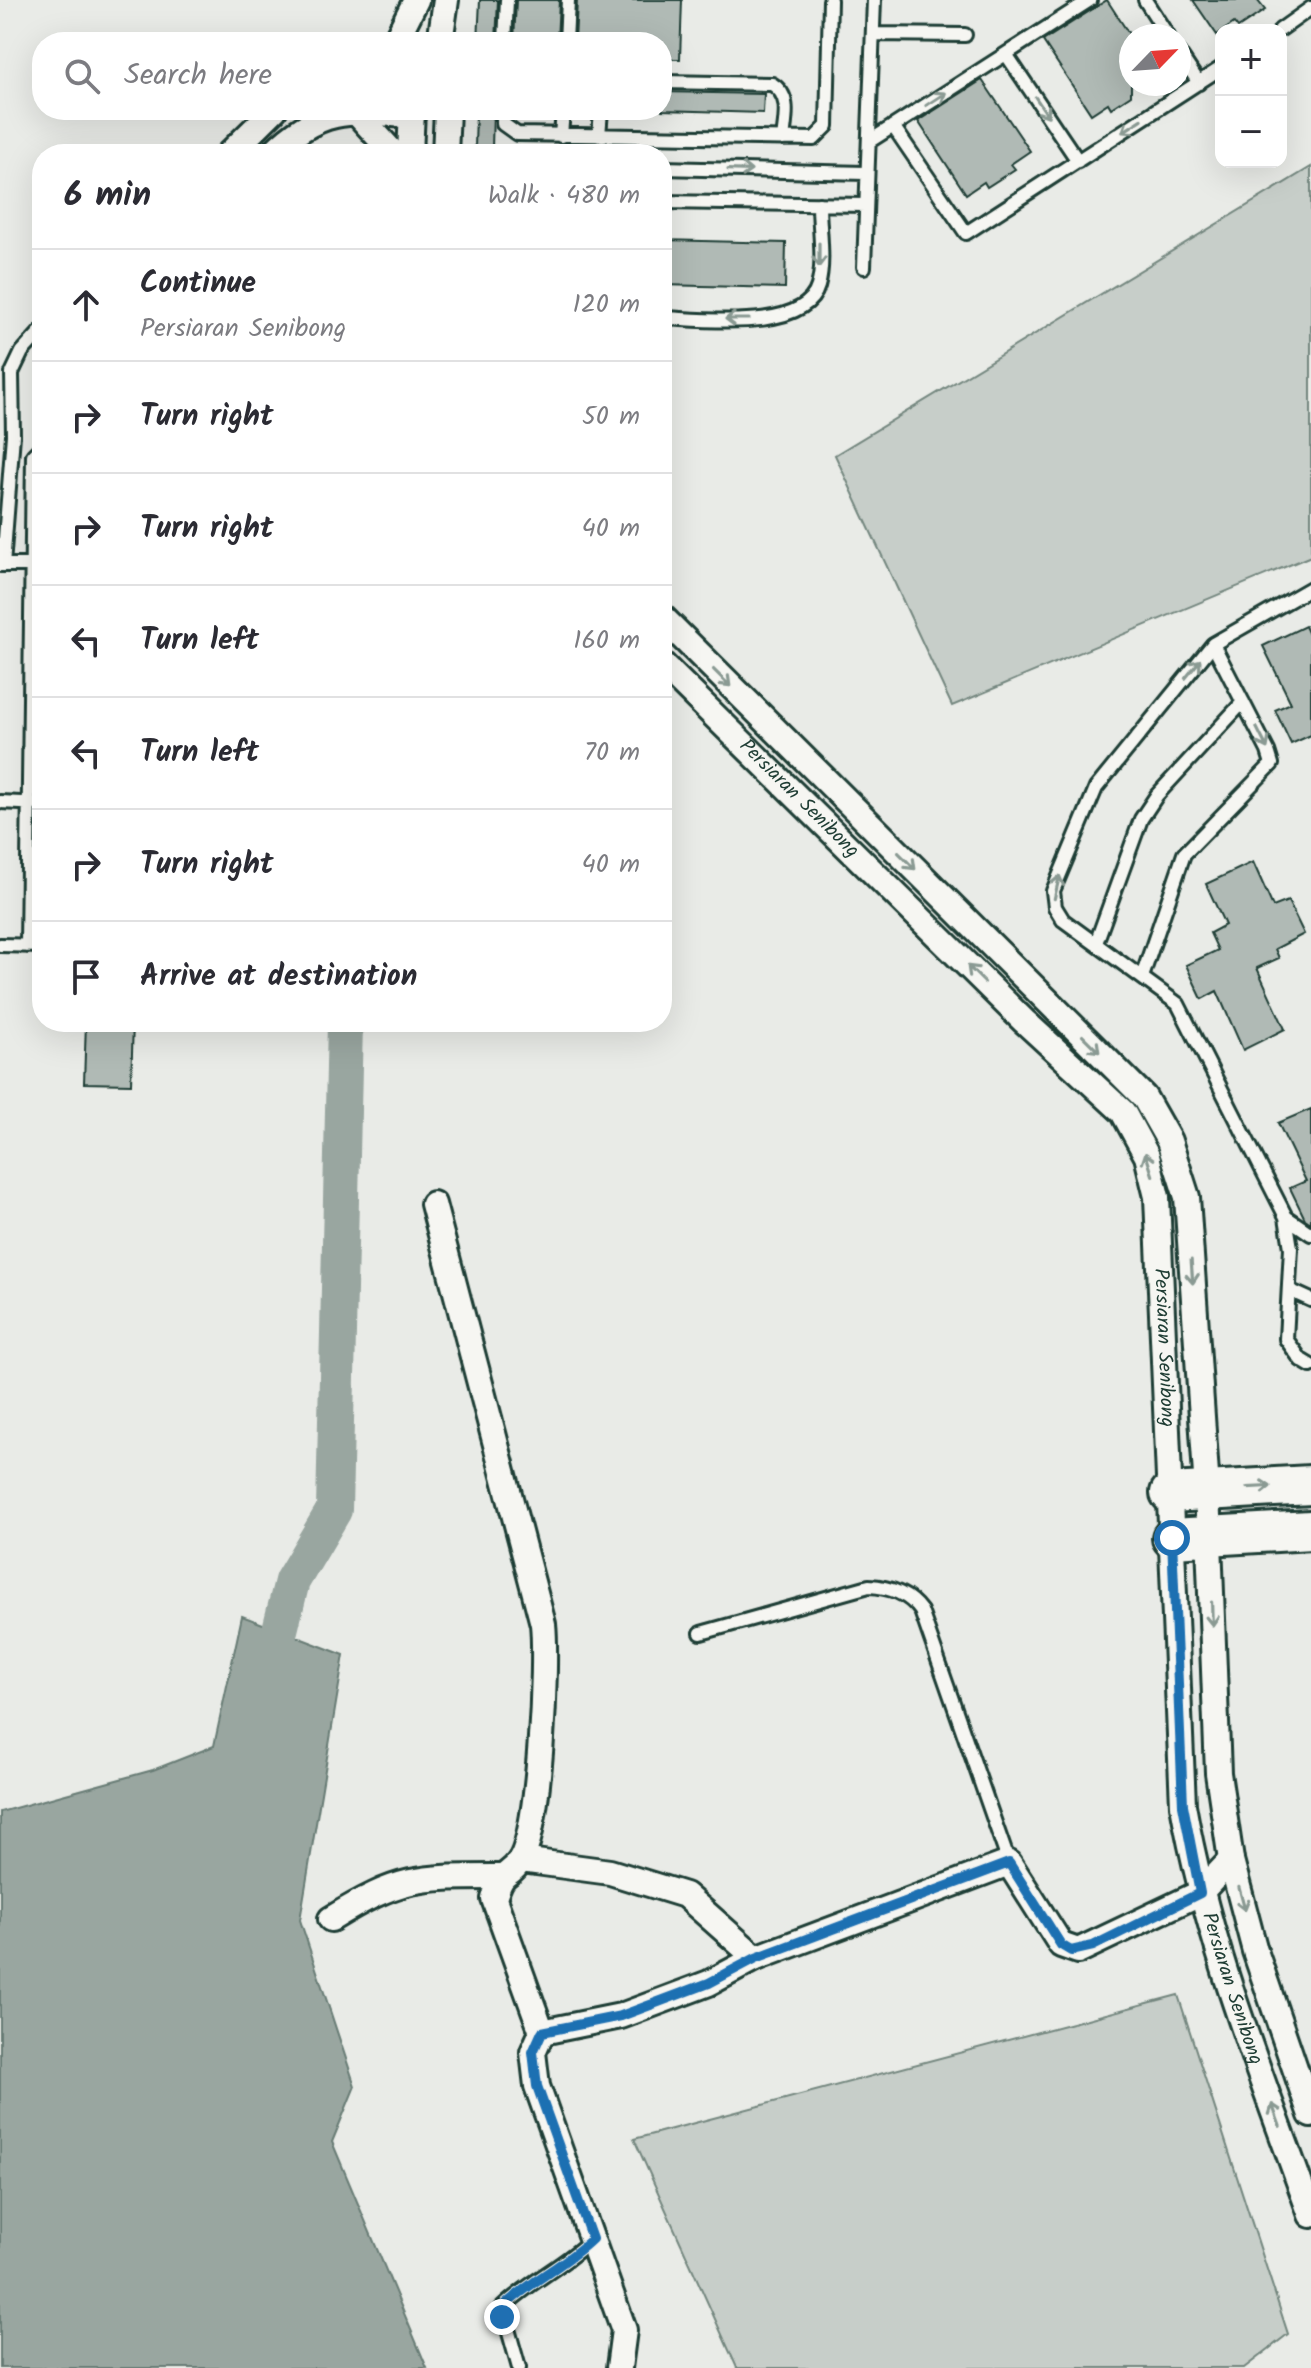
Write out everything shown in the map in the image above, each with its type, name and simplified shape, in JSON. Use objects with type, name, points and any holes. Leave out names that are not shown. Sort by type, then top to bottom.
[{"type":"main road","points":[[1188,1491],[1311,1485]]},
{"type":"main road","points":[[1190,1537],[1311,1530]]},
{"type":"street","points":[[400,32],[416,0]]},
{"type":"street","points":[[441,32],[446,0]]},
{"type":"street","points":[[239,144],[264,120]]},
{"type":"street","points":[[284,144],[316,120]]},
{"type":"street","points":[[363,120],[385,144]]},
{"type":"street","points":[[410,144],[412,120]]},
{"type":"street","points":[[445,144],[447,120]]},
{"type":"street","name":"Persiaran Senibong","points":[[672,627],[1144,1097],[1158,1118],[1180,1168],[1187,1197],[1190,1537],[1183,1805],[1200,1893],[1311,2215]]},
{"type":"street","name":"Persiaran Senibong","points":[[672,674],[1024,1021],[1123,1112],[1138,1133],[1157,1197],[1188,1491],[1190,1537],[1231,1860],[1255,1951],[1311,2115]]},
{"type":"street","points":[[433,1204],[543,1624],[546,1660],[535,1791],[521,1860],[500,1877],[494,1899],[542,2032],[533,2052],[537,2086],[624,2330],[619,2368]]},
{"type":"street","points":[[521,1860],[610,1872],[685,1895],[756,1958]]},
{"type":"street","points":[[542,2032],[621,2016],[709,1983],[756,1958],[1009,1863],[1061,1945],[1071,1951],[1093,1946],[1200,1893],[1231,1860]]},
{"type":"street","points":[[331,1919],[400,1882],[431,1877],[500,1877]]},
{"type":"lane","points":[[505,32],[507,0]]},
{"type":"lane","points":[[566,32],[568,0]]},
{"type":"lane","points":[[503,120],[511,132],[561,136],[814,139],[827,126],[830,0]]},
{"type":"lane","points":[[864,267],[865,173],[870,141],[874,0]]},
{"type":"lane","points":[[870,141],[1090,0]]},
{"type":"lane","points":[[1145,0],[1160,24]]},
{"type":"lane","points":[[1287,25],[1311,8]]},
{"type":"lane","points":[[873,34],[965,35]]},
{"type":"lane","points":[[1006,54],[1078,161]]},
{"type":"lane","points":[[1191,71],[1199,83]]},
{"type":"lane","points":[[893,126],[966,233],[1215,72]]},
{"type":"lane","points":[[672,82],[772,84],[781,89],[786,100],[783,139]]},
{"type":"lane","points":[[561,136],[562,120]]},
{"type":"lane","points":[[599,136],[600,120]]},
{"type":"lane","points":[[672,168],[865,173]]},
{"type":"lane","points":[[672,202],[865,205]]},
{"type":"lane","points":[[672,318],[770,319],[808,302],[820,282],[819,204]]},
{"type":"lane","points":[[32,341],[22,352],[12,373],[13,435],[1,565],[32,565]]},
{"type":"lane","points":[[1311,588],[1213,644],[1096,788],[1053,891],[1055,907],[1063,920],[1178,1004],[1286,1217],[1291,1248],[1286,1339],[1301,1360],[1311,1366]]},
{"type":"lane","points":[[1142,977],[1184,854],[1272,764],[1213,644]]},
{"type":"lane","points":[[1096,943],[1141,819],[1157,795],[1243,702]]},
{"type":"lane","points":[[0,802],[32,804]]},
{"type":"lane","points":[[27,946],[32,857]]},
{"type":"lane","points":[[0,945],[32,946]]},
{"type":"lane","points":[[1286,1217],[1311,1234]]},
{"type":"lane","points":[[1289,1290],[1311,1300]]},
{"type":"lane","points":[[701,1633],[869,1586],[889,1587],[910,1599],[921,1611],[1009,1863]]},
{"type":"lane","points":[[519,2368],[502,2308],[533,2282],[568,2262],[592,2239]]},
{"type":"shaded area","points":[[1311,167],[1311,556],[952,706],[835,455]]},
{"type":"shaded area","points":[[242,1616],[344,1655],[300,1920],[355,2086],[332,2142],[427,2368],[0,2368],[0,1812],[153,1770],[214,1746]]},
{"type":"shaded area","points":[[1178,1995],[1288,2334],[1244,2368],[737,2368],[634,2139]]},
{"type":"building","points":[[480,0],[498,0],[496,32],[478,32]]},
{"type":"building","points":[[516,0],[559,0],[557,32],[514,32]]},
{"type":"building","points":[[577,0],[682,0],[680,59],[672,59],[672,32],[575,32]]},
{"type":"building","points":[[1107,0],[1123,24],[1119,24],[1119,96],[1129,96],[1111,108],[1108,103],[1091,114],[1043,41]]},
{"type":"building","points":[[1193,0],[1257,0],[1265,10],[1244,24],[1215,24],[1215,32]]},
{"type":"building","points":[[982,80],[1030,151],[1011,164],[1015,169],[987,187],[984,182],[966,194],[918,121]]},
{"type":"building","points":[[672,92],[764,94],[763,113],[672,110]]},
{"type":"building","points":[[476,120],[493,120],[492,144],[475,144]]},
{"type":"building","points":[[672,240],[786,243],[785,288],[672,285]]},
{"type":"building","points":[[1305,626],[1311,639],[1311,735],[1291,744],[1275,710],[1291,703],[1263,646]]},
{"type":"building","points":[[1253,862],[1273,907],[1288,901],[1304,934],[1275,949],[1279,958],[1257,968],[1285,1029],[1243,1050],[1217,991],[1202,999],[1186,965],[1218,950],[1210,933],[1225,925],[1206,884]]},
{"type":"building","points":[[86,1032],[133,1032],[131,1084],[84,1083]]},
{"type":"building","points":[[1311,1109],[1311,1223],[1305,1219],[1290,1188],[1306,1181],[1278,1123]]},
{"type":"waterway","points":[[280,1630],[292,1581],[334,1510],[345,1032]]},
{"type":"route","points":[[502,2317],[502,2308],[510,2300],[533,2282],[568,2262],[592,2239],[537,2086],[533,2052],[542,2032],[621,2016],[709,1983],[756,1958],[1009,1863],[1061,1945],[1071,1951],[1093,1946],[1200,1893],[1183,1805],[1172,1538]]}]
